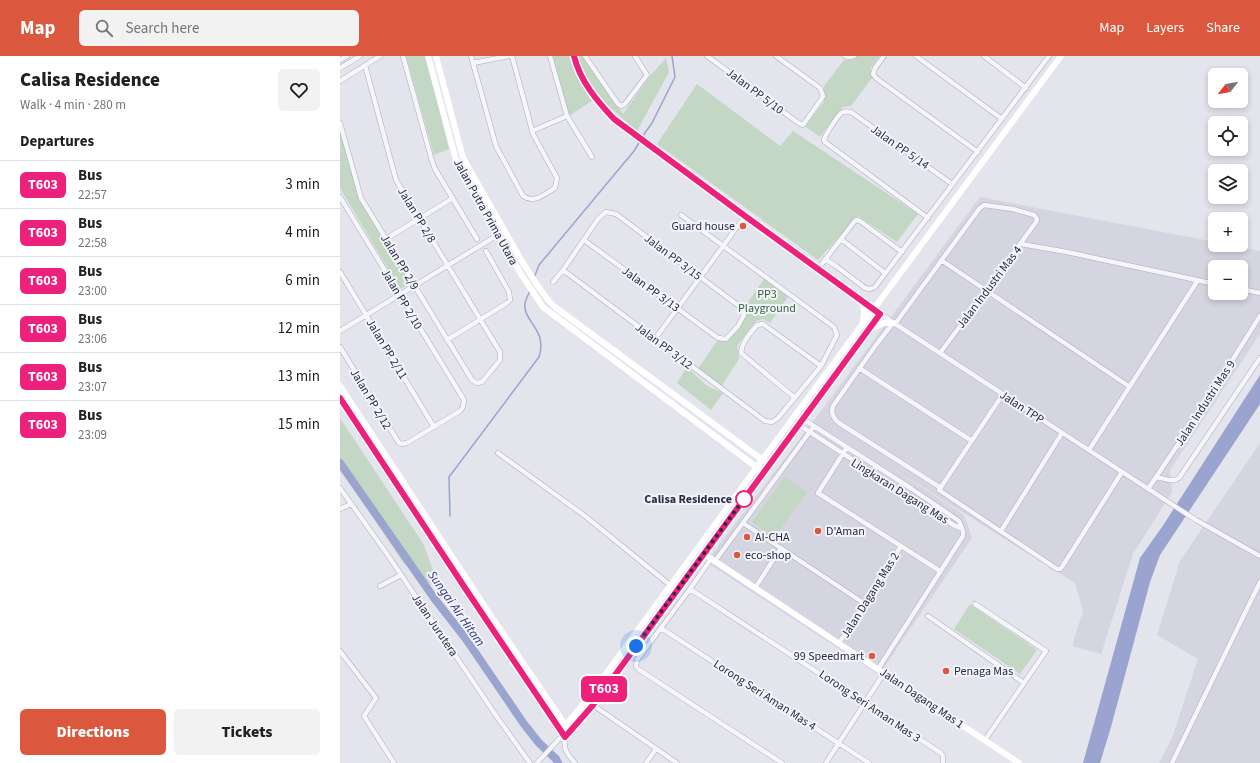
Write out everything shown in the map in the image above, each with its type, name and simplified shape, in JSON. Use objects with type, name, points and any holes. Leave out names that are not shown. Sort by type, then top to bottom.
[{"type":"main road","name":"Jalan Putra Prima Utara","points":[[428,56],[456,160],[521,274],[543,307],[764,472]]},
{"type":"main road","name":"Jalan Putra Prima Utara","points":[[436,56],[463,158],[523,263],[549,301],[555,307],[769,465]]},
{"type":"main road","points":[[560,740],[570,732],[593,705],[880,314],[614,119],[599,103],[582,77],[574,56]]},
{"type":"main road","points":[[560,740],[561,732],[565,726],[589,697],[756,467],[1061,56]]},
{"type":"main road","points":[[862,301],[875,300],[882,296]]},
{"type":"main road","points":[[862,301],[864,310],[863,323]]},
{"type":"main road","points":[[870,329],[884,323],[894,324]]},
{"type":"main road","points":[[340,386],[570,732]]},
{"type":"main road","points":[[340,398],[561,732]]},
{"type":"main road","points":[[752,452],[762,452],[770,449]]},
{"type":"main road","points":[[745,459],[748,465],[748,478]]},
{"type":"main road","name":"Jalan Dagang Mas 1","points":[[704,554],[1020,763]]},
{"type":"street","points":[[340,60],[347,56],[351,62]]},
{"type":"street","points":[[340,68],[358,56]]},
{"type":"street","points":[[340,81],[380,56]]},
{"type":"street","points":[[403,56],[432,161],[477,239]]},
{"type":"street","points":[[471,56],[496,146],[523,196],[534,200],[555,188],[558,178],[532,131],[510,56],[473,63]]},
{"type":"street","points":[[550,56],[566,116],[592,157]]},
{"type":"street","points":[[585,56],[618,104],[621,106],[625,104],[647,75],[635,56]]},
{"type":"street","name":"Jalan PP 5/10","points":[[708,56],[803,125],[823,96],[820,88],[776,56]]},
{"type":"street","points":[[845,56],[854,56]]},
{"type":"street","points":[[884,56],[874,68],[876,78],[978,152]]},
{"type":"street","points":[[916,56],[1002,119]]},
{"type":"street","points":[[984,56],[1026,88]]},
{"type":"street","points":[[825,259],[865,288],[870,289],[875,287],[1049,56]]},
{"type":"street","name":"Jalan PP 2/8","points":[[365,65],[396,180],[500,352],[500,360],[485,379]]},
{"type":"street","name":"Jalan PP 5/14","points":[[928,218],[825,142],[825,136],[841,113],[846,111],[851,112],[952,184]]},
{"type":"street","points":[[532,131],[566,116]]},
{"type":"street","name":"Jalan PP 2/9","points":[[340,123],[360,194],[472,380],[479,383],[485,379]]},
{"type":"street","name":"Jalan PP 2/10","points":[[340,197],[464,400],[463,407],[460,412],[434,427]]},
{"type":"street","points":[[386,239],[452,198]]},
{"type":"street","name":"Jalan Industri Mas 4","points":[[940,353],[1021,244],[1037,219],[1034,215],[1013,209],[984,205],[979,209],[941,260]]},
{"type":"street","name":"Jalan PP 3/15","points":[[584,240],[598,219],[606,212],[616,214],[739,306],[744,315],[738,326],[726,339],[718,338]]},
{"type":"street","points":[[681,215],[834,327],[837,335],[821,366],[795,398],[741,353],[742,345],[756,325],[763,324],[821,366]]},
{"type":"street","points":[[655,339],[745,216]]},
{"type":"street","points":[[818,269],[856,220],[860,221],[902,252]]},
{"type":"street","points":[[340,331],[505,231]]},
{"type":"street","points":[[841,238],[885,273]]},
{"type":"street","points":[[552,282],[584,240]]},
{"type":"street","name":"Jalan PP 3/13","points":[[584,240],[718,338]]},
{"type":"street","points":[[1021,244],[1067,252],[1208,282]]},
{"type":"street","points":[[447,340],[510,300],[511,295],[486,251]]},
{"type":"street","points":[[1122,472],[1060,569],[939,490],[940,488],[839,423],[831,412],[833,406],[859,368],[894,324],[941,260],[1130,387]]},
{"type":"street","name":"Jalan PP 3/12","points":[[562,270],[765,421],[772,422],[778,418],[795,398]]},
{"type":"street","name":"Jalan PP 2/11","points":[[340,272],[434,427]]},
{"type":"street","points":[[1089,450],[1198,280]]},
{"type":"street","points":[[1248,291],[1260,294]]},
{"type":"street","name":"Jalan TPP","points":[[880,314],[1196,520],[1260,556]]},
{"type":"street","name":"Jalan Industri Mas 9","points":[[1148,488],[1203,407],[1260,316]]},
{"type":"street","name":"Jalan PP 2/12","points":[[340,347],[396,440],[401,444],[407,443],[434,427]]},
{"type":"street","points":[[1156,477],[1171,480],[1179,478],[1260,358]]},
{"type":"street","points":[[859,368],[972,441]]},
{"type":"street","points":[[940,488],[1003,394]]},
{"type":"street","name":"Lingkaran Dagang Mas","points":[[803,419],[959,521],[962,528]]},
{"type":"street","name":"Lingkaran Dagang Mas","points":[[798,425],[955,526],[962,528]]},
{"type":"street","points":[[782,763],[638,669],[636,665],[637,660],[690,589],[743,523],[814,426]]},
{"type":"street","points":[[1001,531],[1062,433]]},
{"type":"street","points":[[847,447],[818,493],[940,571]]},
{"type":"street","points":[[498,453],[585,516],[670,585]]},
{"type":"street","name":"Jalan Jurutera","points":[[340,488],[530,763]]},
{"type":"street","points":[[340,509],[351,504]]},
{"type":"street","points":[[743,523],[864,604]]},
{"type":"street","points":[[878,669],[963,536],[962,528]]},
{"type":"street","name":"Jalan Dagang Mas 2","points":[[839,644],[901,546]]},
{"type":"street","points":[[755,588],[781,548]]},
{"type":"street","points":[[380,586],[400,575]]},
{"type":"street","points":[[1172,763],[1260,582]]},
{"type":"street","name":"Lorong Seri Aman Mas 3","points":[[690,589],[865,702],[940,753],[943,756],[943,763]]},
{"type":"street","points":[[974,604],[1046,651],[985,740]]},
{"type":"street","points":[[928,616],[1024,683]]},
{"type":"street","name":"Lorong Seri Aman Mas 4","points":[[661,628],[869,763]]},
{"type":"street","points":[[340,651],[376,698],[364,716],[394,763]]},
{"type":"street","points":[[826,763],[884,673]]},
{"type":"street","points":[[593,705],[677,763]]},
{"type":"street","points":[[538,761],[560,740],[564,745],[565,752],[575,763]]},
{"type":"street","points":[[646,763],[656,749]]},
{"type":"shaded area","points":[[980,197],[1208,241],[1208,252],[1248,252],[1248,249],[1260,251],[1260,334],[1170,470],[1172,492],[1133,554],[1101,654],[1072,646],[1083,611],[1075,583],[873,456],[964,515],[972,538],[879,675],[706,562],[815,419]]},
{"type":"shaded area","points":[[1260,443],[1260,763],[1159,763],[1172,738],[1198,659],[1157,635],[1180,561]]},
{"type":"green space","points":[[406,56],[426,56],[449,149],[434,155]]},
{"type":"green space","points":[[552,56],[570,56],[581,84],[592,101],[569,116]]},
{"type":"green space","points":[[576,56],[583,56],[623,114],[650,76],[666,58],[669,72],[637,131],[595,94],[578,63]]},
{"type":"green space","points":[[856,56],[880,56],[871,67],[872,78],[851,106],[843,107],[820,137],[805,126],[824,102],[824,86],[844,60],[853,60]]},
{"type":"green space","points":[[697,84],[780,146],[793,131],[918,214],[897,242],[858,216],[818,260],[657,144]]},
{"type":"green space","points":[[340,130],[358,196],[410,284],[400,289],[340,188]]},
{"type":"green space","name":"PP3 Playground","points":[[764,279],[788,297],[770,323],[763,319],[756,321],[737,346],[739,359],[720,388],[698,369],[717,341],[726,341],[747,313],[746,305]]},
{"type":"green space","points":[[687,367],[707,386],[723,393],[711,410],[677,383]]},
{"type":"green space","points":[[340,418],[424,545],[440,591],[404,564],[340,467]]},
{"type":"green space","points":[[785,476],[807,493],[774,538],[752,522]]},
{"type":"green space","points":[[970,604],[1037,650],[1020,674],[954,629]]},
{"type":"water","points":[[1260,375],[1260,404],[1160,555],[1150,582],[1100,763],[1083,763],[1140,558],[1162,527]]},
{"type":"waterway","points":[[642,137],[652,123],[675,77],[672,56]]},
{"type":"waterway","points":[[534,278],[539,265],[634,151],[640,141]]},
{"type":"waterway","points":[[450,516],[449,477],[539,357],[541,347],[538,332],[527,315],[525,309],[526,298],[530,291]]},
{"type":"waterway","name":"Sungai Air Hitam","points":[[340,463],[434,598],[466,639],[524,724],[558,763]]},
{"type":"bus line","name":"T603","points":[[340,398],[565,737],[593,705],[880,314],[614,119],[599,103],[582,77],[574,56]]},
{"type":"place","name":"Guard house","points":[[743,226]]},
{"type":"place","name":"Calisa Residence","points":[[744,499]]},
{"type":"place","name":"D'Aman","points":[[818,531]]},
{"type":"place","name":"AI-CHA","points":[[747,537]]},
{"type":"place","name":"eco-shop","points":[[737,555]]},
{"type":"place","name":"99 Speedmart","points":[[872,656]]},
{"type":"place","name":"Penaga Mas","points":[[946,671]]},
{"type":"route","points":[[636,646],[746,496],[744,499]]}]
